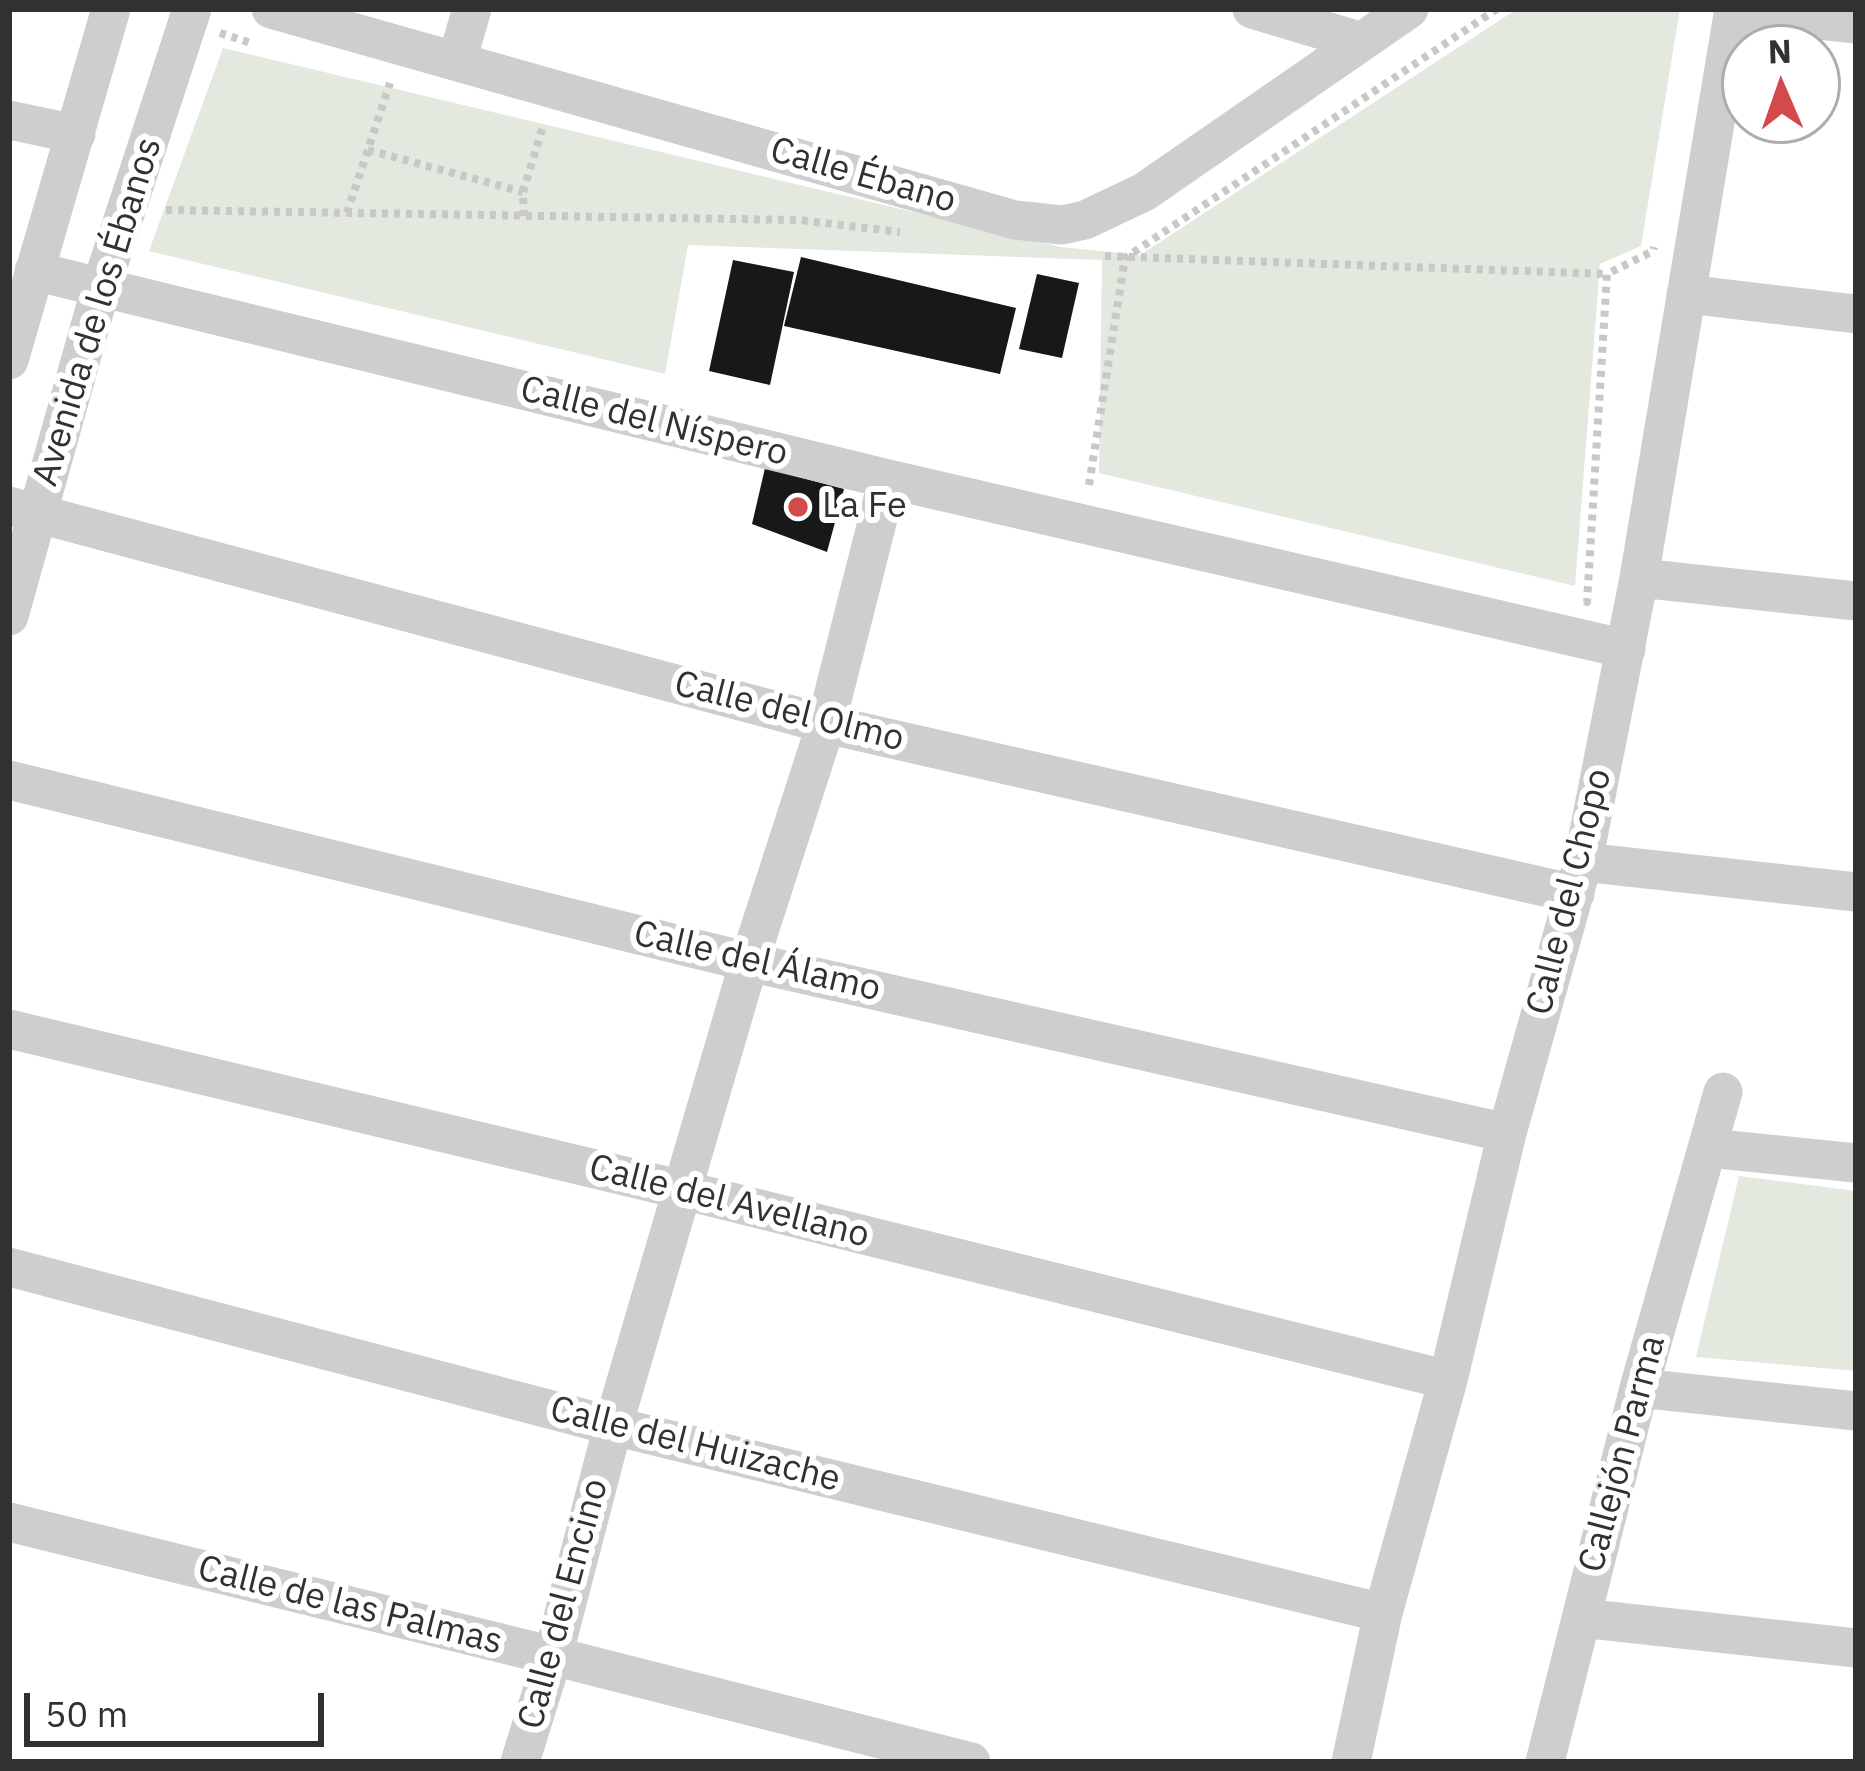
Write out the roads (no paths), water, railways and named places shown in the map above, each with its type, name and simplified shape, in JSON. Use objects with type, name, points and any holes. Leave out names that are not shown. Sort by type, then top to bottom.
[{"type":"street","name":"Avenida de los Ébanos","points":[[9,360],[111,9]]},
{"type":"street","points":[[458,61],[472,9]]},
{"type":"street","points":[[1252,9],[1359,41]]},
{"type":"street","name":"Calle Ébano","points":[[265,27],[458,61],[1016,220],[1062,225],[1113,209],[1144,192],[1409,9]]},
{"type":"street","points":[[1734,10],[1856,24]]},
{"type":"street","name":"Calle del Chopo","points":[[1351,1762],[1383,1613],[1448,1380],[1507,1133],[1579,878],[1640,578],[1734,10]]},
{"type":"street","name":"Avenida de los Ébanos","points":[[9,616],[23,509],[100,287],[204,21]]},
{"type":"street","points":[[9,120],[76,134]]},
{"type":"street","name":"Calle del Níspero","points":[[34,271],[888,479],[1626,649]]},
{"type":"street","points":[[1686,294],[1856,314]]},
{"type":"street","name":"Calle del Encino","points":[[520,1762],[749,962],[826,724],[888,479]]},
{"type":"street","name":"Calle del Olmo","points":[[23,509],[826,724],[1579,878],[1856,892]]},
{"type":"street","points":[[1640,578],[1856,601]]},
{"type":"street","name":"Calle del Álamo","points":[[9,781],[749,962],[1507,1133]]},
{"type":"street","name":"Calle del Avellano","points":[[9,1029],[1448,1380]]},
{"type":"street","name":"Callejón Parma","points":[[1545,1762],[1639,1388],[1723,1092]]},
{"type":"street","points":[[1709,1148],[1856,1163]]},
{"type":"street","name":"Calle del Huizache","points":[[9,1267],[613,1426],[1383,1613]]},
{"type":"street","points":[[1639,1388],[1856,1411]]},
{"type":"street","name":"Calle de las Palmas","points":[[9,1522],[970,1762]]},
{"type":"street","points":[[1581,1618],[1856,1648]]},
{"type":"place","name":"La Fe","points":[[798,507]]}]
